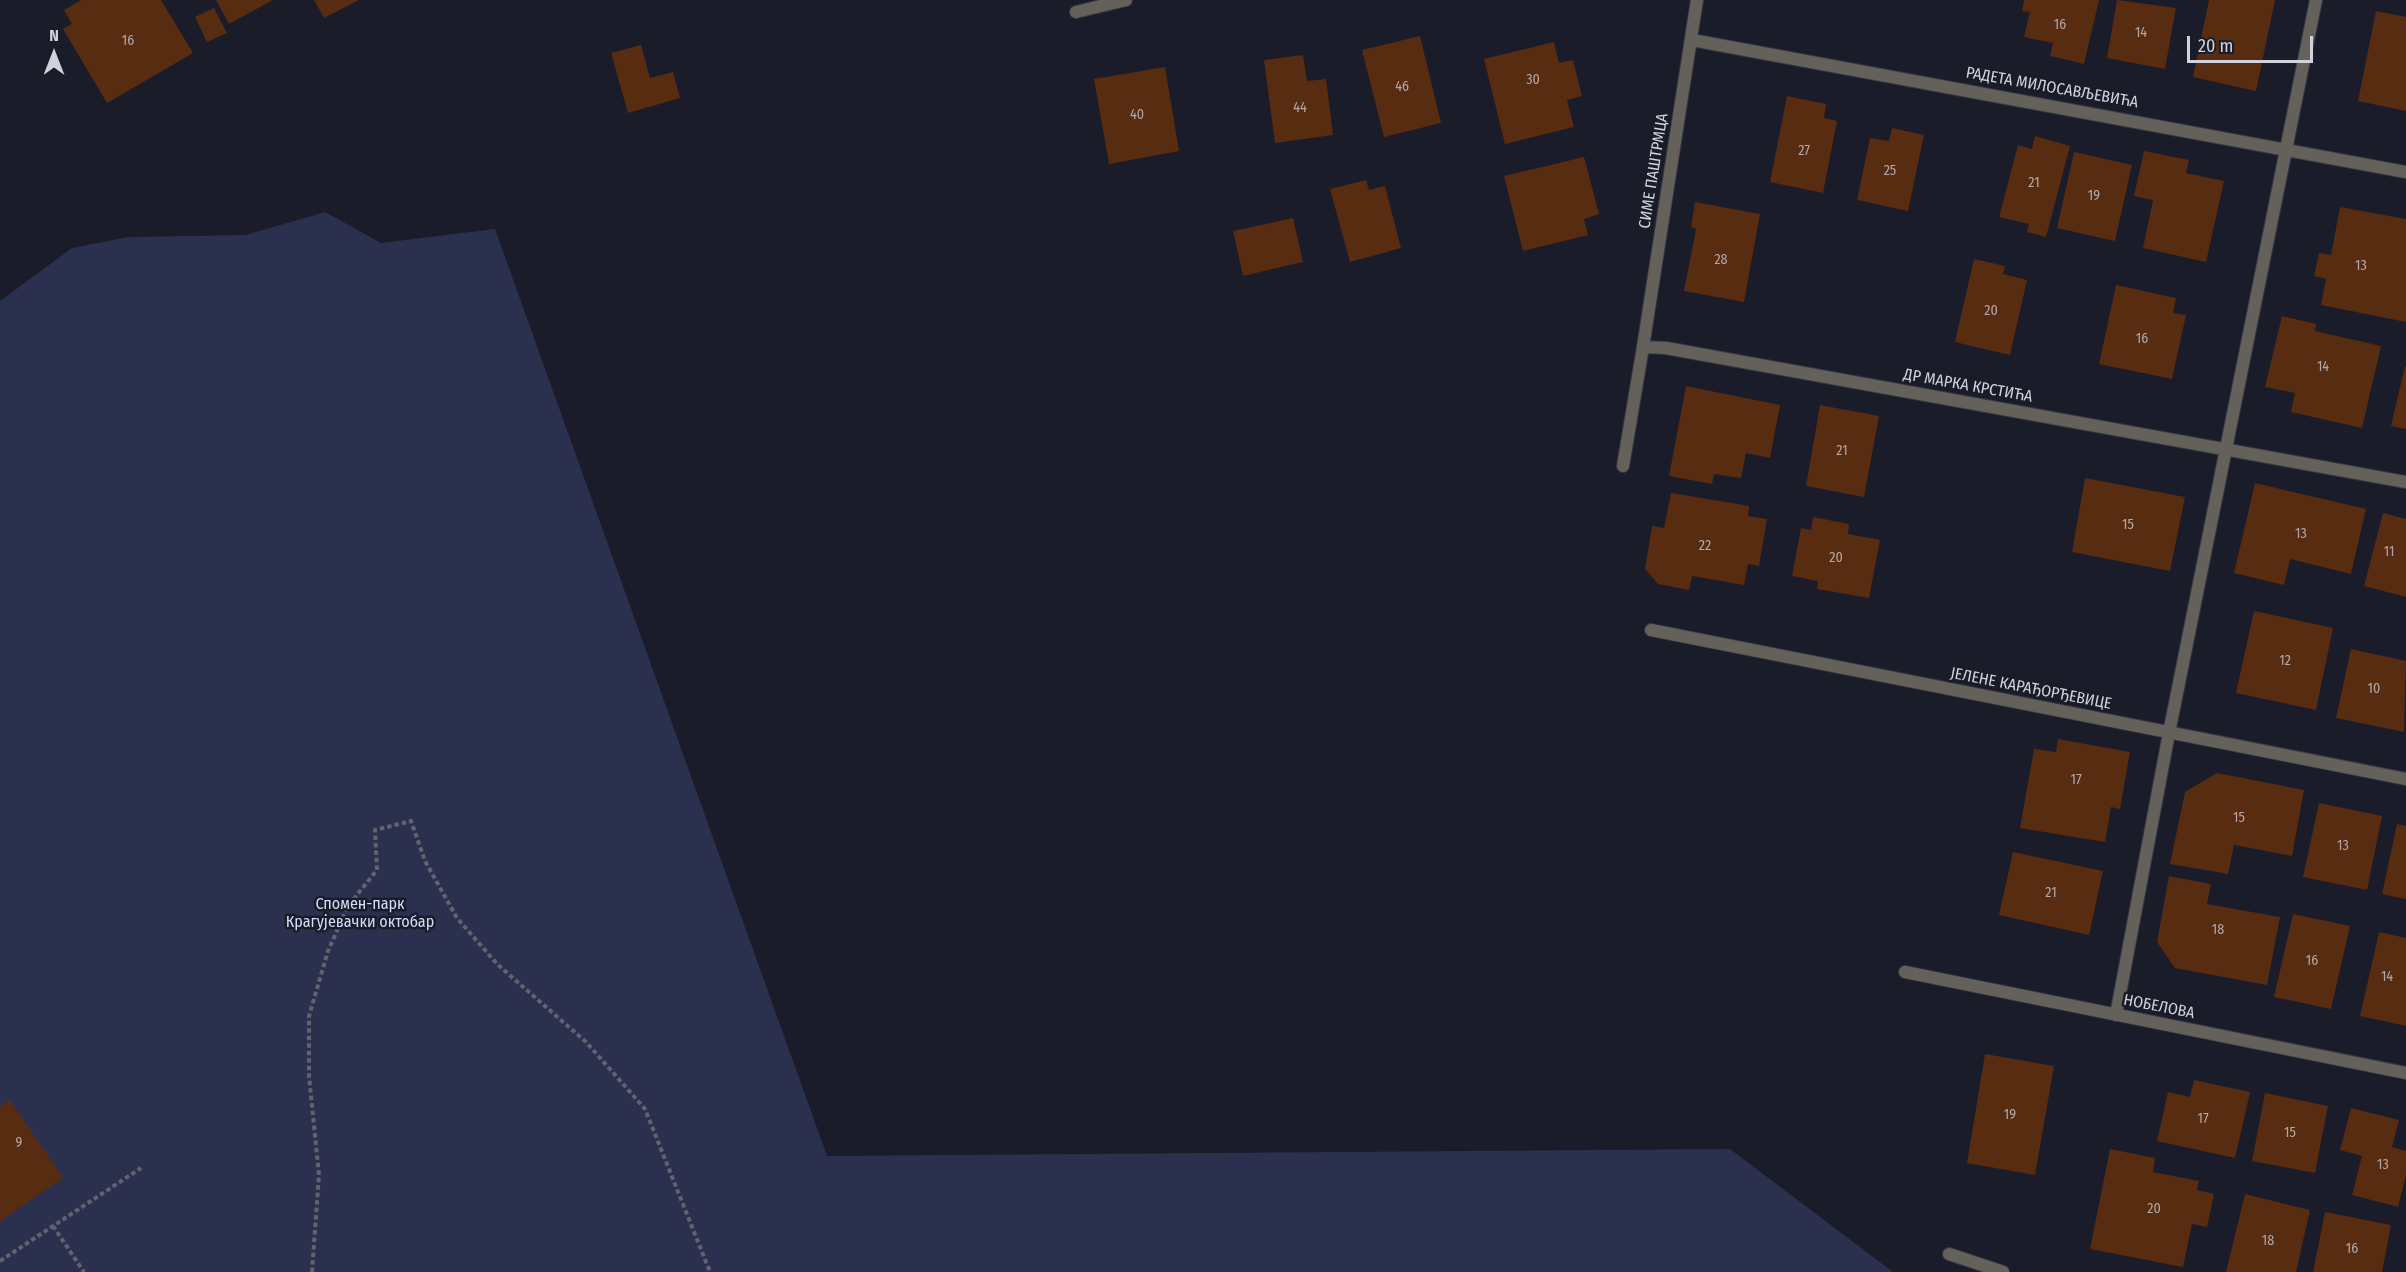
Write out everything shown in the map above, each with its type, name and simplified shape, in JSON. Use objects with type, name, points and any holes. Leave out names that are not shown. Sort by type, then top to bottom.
[{"type":"street","points":[[1076,12],[1126,0]]},
{"type":"street","name":"СИМЕ ПАШТРМЦА","points":[[1643,347],[1697,0]]},
{"type":"street","points":[[2116,1015],[2169,733],[2316,0]]},
{"type":"street","name":"РАДЕТА МИЛОСАВЉЕВИЋА","points":[[1692,40],[2287,148],[2406,172]]},
{"type":"street","points":[[1623,466],[1643,347]]},
{"type":"street","name":"ДР МАРКА КРСТИЋА","points":[[1643,347],[1666,348],[2406,482]]},
{"type":"street","name":"ЈЕЛЕНЕ КАРАЂОРЂЕВИЦЕ","points":[[1651,630],[2406,779]]},
{"type":"street","name":"НОБЕЛОВА","points":[[1905,972],[2406,1073]]},
{"type":"street","points":[[1949,1254],[2003,1272]]},
{"type":"path","points":[[312,1272],[319,1175],[309,1076],[309,1016],[328,951],[348,906],[377,870],[375,830],[411,821],[425,861],[457,918],[497,964],[586,1042],[645,1109],[710,1272]]},
{"type":"path","points":[[0,1261],[141,1168]]},
{"type":"path","points":[[53,1226],[84,1272]]},
{"type":"green space","name":"Спомен-парк Крагујевачки октобар","points":[[325,212],[381,243],[495,229],[827,1156],[1730,1149],[1893,1272],[0,1272],[0,301],[72,248],[128,237],[246,235]]},
{"type":"building","points":[[81,0],[161,0],[193,53],[107,103],[63,29],[72,24],[64,10]]},
{"type":"building","points":[[216,0],[273,0],[229,24]]},
{"type":"building","points":[[314,0],[359,0],[324,18]]},
{"type":"building","points":[[2024,0],[2099,0],[2084,64],[2050,56],[2053,43],[2024,37],[2030,12],[2022,11]]},
{"type":"building","points":[[2117,0],[2176,8],[2165,69],[2107,58]]},
{"type":"building","points":[[2209,0],[2275,0],[2256,91],[2193,77]]},
{"type":"building","points":[[214,8],[227,33],[207,42],[195,17]]},
{"type":"building","points":[[2376,11],[2406,17],[2406,111],[2358,101]]},
{"type":"building","points":[[1420,36],[1441,123],[1384,137],[1362,50]]},
{"type":"building","points":[[1554,42],[1559,63],[1573,60],[1582,96],[1567,100],[1574,127],[1505,144],[1484,59]]},
{"type":"building","points":[[641,45],[650,78],[673,72],[680,98],[628,113],[611,53]]},
{"type":"building","points":[[1303,55],[1307,81],[1326,79],[1333,135],[1275,143],[1264,60]]},
{"type":"building","points":[[1165,67],[1179,151],[1109,164],[1094,79]]},
{"type":"building","points":[[1787,96],[1826,104],[1824,118],[1837,121],[1823,193],[1770,182]]},
{"type":"building","points":[[1892,128],[1924,135],[1908,211],[1857,200],[1870,138],[1889,141]]},
{"type":"building","points":[[2035,136],[2070,146],[2046,237],[2027,232],[2029,224],[1999,217],[2018,145],[2032,149]]},
{"type":"building","points":[[2144,151],[2189,160],[2186,173],[2224,181],[2206,262],[2143,248],[2153,200],[2134,196]]},
{"type":"building","points":[[2074,152],[2132,165],[2115,241],[2057,228]]},
{"type":"building","points":[[1584,157],[1599,214],[1584,219],[1588,235],[1523,251],[1504,176]]},
{"type":"building","points":[[1366,180],[1369,190],[1385,186],[1401,248],[1350,262],[1330,189]]},
{"type":"building","points":[[1695,202],[1760,214],[1744,302],[1684,291],[1696,229],[1691,227]]},
{"type":"building","points":[[2340,207],[2406,219],[2406,322],[2321,305],[2326,279],[2314,276],[2319,253],[2331,255]]},
{"type":"building","points":[[1293,218],[1303,262],[1243,276],[1233,231]]},
{"type":"building","points":[[1974,259],[2005,266],[2003,274],[2027,280],[2010,355],[1955,342]]},
{"type":"building","points":[[2116,285],[2176,298],[2173,313],[2186,315],[2172,379],[2099,364]]},
{"type":"building","points":[[2282,316],[2316,324],[2315,331],[2381,346],[2362,428],[2291,412],[2295,393],[2265,387]]},
{"type":"building","points":[[2406,366],[2406,429],[2391,426]]},
{"type":"building","points":[[1686,386],[1780,405],[1770,458],[1746,453],[1741,478],[1714,474],[1712,484],[1669,476]]},
{"type":"building","points":[[1820,405],[1879,416],[1864,497],[1806,486]]},
{"type":"building","points":[[2085,478],[2185,497],[2170,571],[2072,552]]},
{"type":"building","points":[[2255,483],[2366,509],[2351,574],[2290,559],[2284,585],[2234,573]]},
{"type":"building","points":[[1671,493],[1749,506],[1748,516],[1767,519],[1759,566],[1748,564],[1744,585],[1692,576],[1689,590],[1658,584],[1645,569],[1652,526],[1664,528]]},
{"type":"building","points":[[2383,513],[2406,519],[2406,597],[2364,586]]},
{"type":"building","points":[[1813,517],[1849,524],[1848,534],[1880,540],[1869,598],[1817,589],[1818,581],[1792,576],[1801,528],[1811,530]]},
{"type":"building","points":[[2254,611],[2333,628],[2316,710],[2236,693]]},
{"type":"building","points":[[2351,649],[2406,661],[2404,732],[2336,718]]},
{"type":"building","points":[[2058,739],[2130,752],[2120,809],[2111,807],[2105,842],[2020,828],[2034,749],[2056,752]]},
{"type":"building","points":[[2217,773],[2304,790],[2292,856],[2234,845],[2228,874],[2170,864],[2185,792]]},
{"type":"building","points":[[2319,803],[2382,816],[2367,890],[2303,877]]},
{"type":"building","points":[[2397,824],[2406,826],[2406,899],[2382,894]]},
{"type":"building","points":[[2013,852],[2103,871],[2089,935],[1999,915]]},
{"type":"building","points":[[2169,876],[2211,884],[2207,904],[2280,917],[2267,985],[2175,968],[2157,942]]},
{"type":"building","points":[[2293,914],[2350,926],[2331,1009],[2274,997]]},
{"type":"building","points":[[2379,932],[2406,938],[2406,1026],[2360,1016]]},
{"type":"building","points":[[1985,1054],[2054,1066],[2035,1175],[1967,1163]]},
{"type":"building","points":[[2194,1080],[2250,1092],[2235,1158],[2157,1141],[2168,1092],[2190,1097]]},
{"type":"building","points":[[2265,1093],[2328,1106],[2315,1173],[2252,1161]]},
{"type":"building","points":[[10,1100],[63,1178],[0,1221],[0,1107]]},
{"type":"building","points":[[2351,1108],[2399,1120],[2392,1147],[2406,1151],[2406,1175],[2398,1207],[2352,1195],[2362,1156],[2340,1150]]},
{"type":"building","points":[[2110,1149],[2155,1158],[2153,1172],[2199,1181],[2197,1190],[2214,1194],[2207,1227],[2192,1224],[2183,1267],[2090,1249]]},
{"type":"building","points":[[2245,1194],[2310,1210],[2296,1272],[2226,1272]]},
{"type":"building","points":[[2325,1212],[2391,1225],[2382,1272],[2313,1272]]}]
